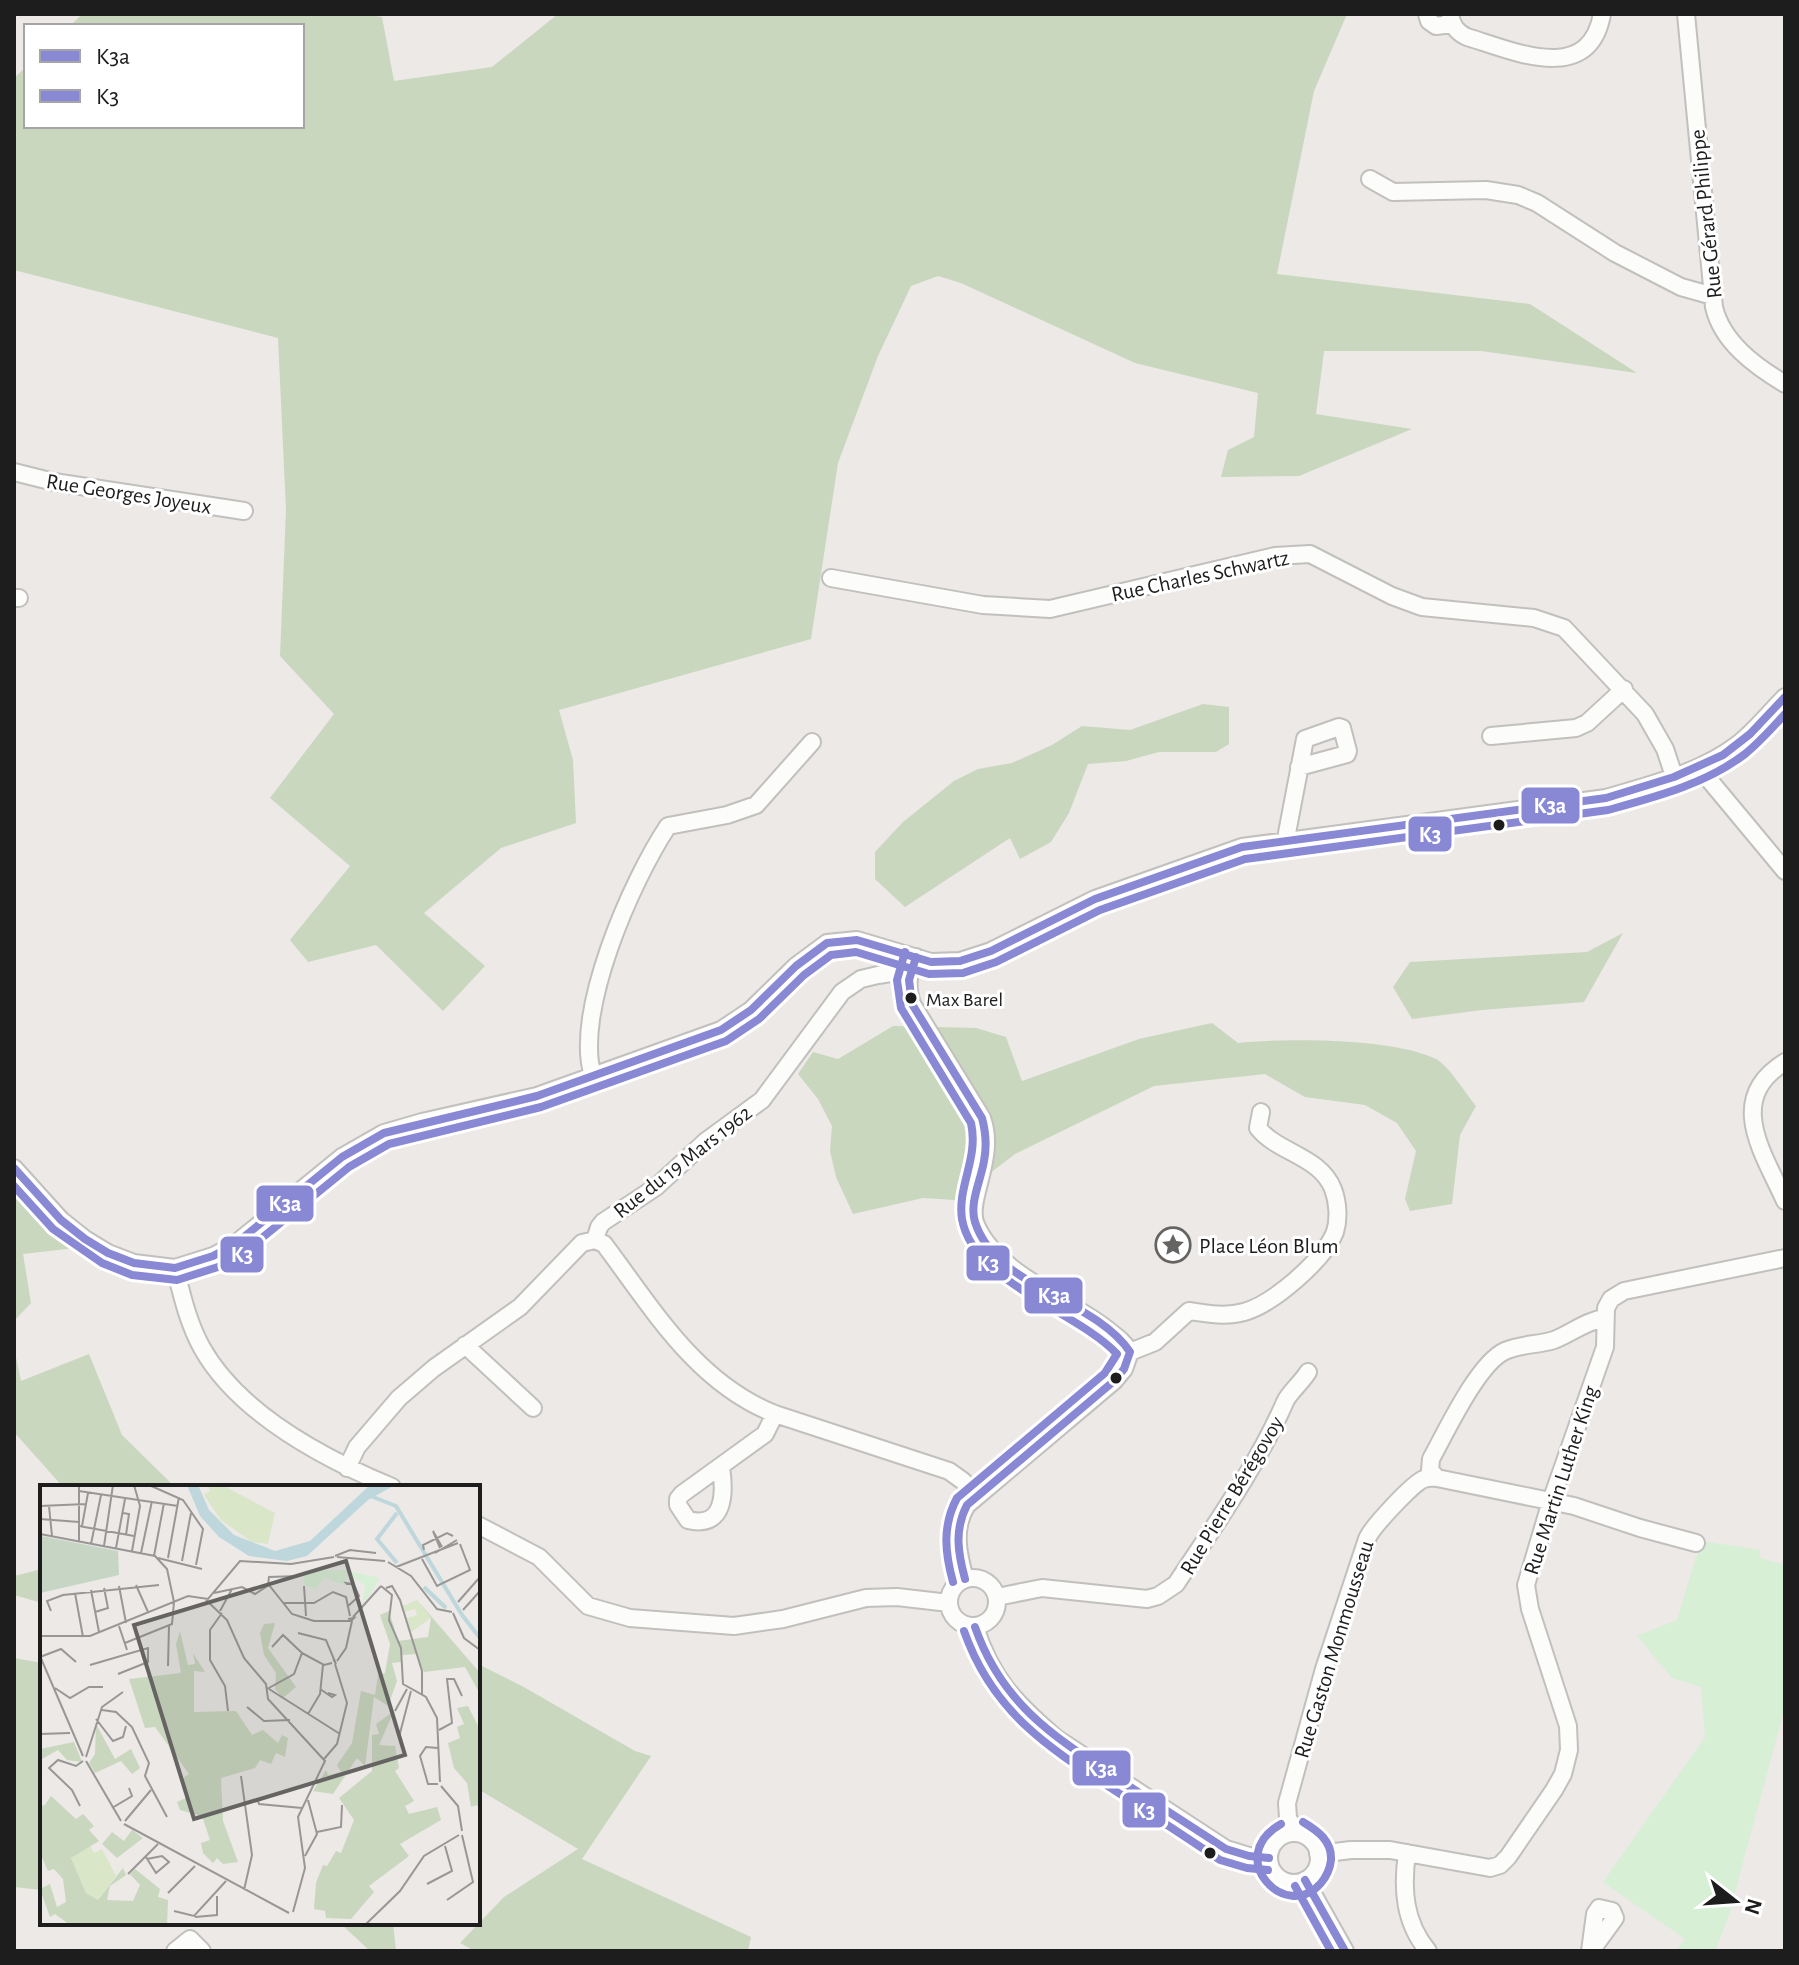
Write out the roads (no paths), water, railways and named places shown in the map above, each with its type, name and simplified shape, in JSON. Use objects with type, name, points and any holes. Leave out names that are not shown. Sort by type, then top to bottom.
[{"type":"street","points":[[1427,14],[1429,21],[1436,26],[1451,19],[1459,33],[1467,37],[1546,60],[1571,56],[1585,47],[1600,25],[1602,14]]},
{"type":"street","name":"Rue Gérard Philippe","points":[[1686,14],[1717,324],[1733,344],[1785,384]]},
{"type":"street","points":[[1370,179],[1393,192],[1486,190],[1518,195],[1537,203],[1615,253],[1681,287],[1713,296]]},
{"type":"street","name":"Rue Georges Joyeux","points":[[14,472],[54,482],[244,511]]},
{"type":"street","name":"Rue Charles Schwartz","points":[[831,578],[983,605],[1050,609],[1275,556],[1303,553],[1422,607],[1534,618],[1564,628],[1624,689],[1652,725],[1665,749],[1674,776]]},
{"type":"street","points":[[1491,736],[1576,728],[1587,723],[1624,689]]},
{"type":"street","points":[[14,1168],[61,1220],[85,1239],[108,1253],[134,1263],[175,1268],[213,1256],[234,1245],[342,1157],[384,1133],[537,1096],[730,1025],[751,1010],[796,966],[827,943],[857,940],[931,962],[947,963],[973,958],[1095,899],[1242,847],[1606,798],[1701,766],[1736,745],[1785,697]]},
{"type":"street","points":[[593,1076],[589,1047],[591,1018],[625,906],[668,826],[727,815],[756,805],[812,742]]},
{"type":"street","points":[[1701,766],[1785,871]]},
{"type":"street","points":[[1287,841],[1299,767]]},
{"type":"street","points":[[916,957],[908,976],[912,1004],[985,1127],[988,1150],[973,1213],[976,1226],[1003,1261],[1020,1275],[1085,1313],[1123,1342],[1130,1352]]},
{"type":"street","name":"Rue du 19 Mars 1962","points":[[908,976],[891,973],[861,979],[842,992],[762,1100],[706,1141],[656,1187],[603,1222],[595,1240],[604,1244],[696,1362],[750,1404],[949,1471],[963,1481],[975,1496]]},
{"type":"street","points":[[1785,1062],[1765,1078],[1751,1109],[1755,1134],[1785,1201]]},
{"type":"street","points":[[965,1579],[958,1526],[961,1514],[975,1496],[1114,1381],[1124,1369],[1130,1352],[1155,1342],[1189,1311],[1230,1315],[1247,1311],[1275,1295],[1312,1264],[1332,1238],[1338,1217],[1332,1186],[1319,1170],[1303,1158],[1263,1135],[1258,1128],[1261,1112]]},
{"type":"street","points":[[347,1468],[357,1447],[399,1398],[465,1345],[520,1307],[582,1243],[595,1240]]},
{"type":"street","points":[[1696,1543],[1551,1501],[1437,1478],[1430,1470],[1431,1459],[1479,1376],[1495,1358],[1517,1347],[1547,1342],[1588,1321],[1605,1318],[1611,1299],[1624,1291],[1785,1258]]},
{"type":"street","points":[[175,1268],[185,1308],[216,1370],[263,1413],[319,1453],[387,1485]]},
{"type":"street","name":"Rue Martin Luther King","points":[[1318,1854],[1390,1850],[1495,1868],[1508,1857],[1563,1774],[1569,1750],[1568,1726],[1530,1609],[1526,1585],[1551,1501],[1605,1347],[1605,1318]]},
{"type":"street","points":[[465,1345],[533,1408]]},
{"type":"street","name":"Rue Pierre Bérégovoy","points":[[997,1597],[1042,1588],[1147,1599],[1176,1584],[1273,1431],[1286,1399],[1299,1387],[1308,1372]]},
{"type":"street","points":[[721,1467],[765,1434],[775,1414]]},
{"type":"street","points":[[944,1457],[956,1465],[963,1481]]},
{"type":"street","name":"Rue Gaston Monmousseau","points":[[1297,1833],[1288,1818],[1287,1803],[1324,1669],[1367,1539],[1371,1529],[1415,1485],[1427,1478],[1437,1478]]},
{"type":"street","points":[[480,1526],[539,1557],[588,1606],[630,1618],[734,1626],[783,1619],[866,1598],[897,1597],[949,1603]]},
{"type":"street","points":[[965,1579],[985,1581],[997,1597],[990,1620],[975,1627],[959,1622],[952,1614],[949,1603],[955,1586],[965,1579]]},
{"type":"street","points":[[975,1627],[990,1667],[1002,1685],[1056,1738],[1226,1849],[1269,1858]]},
{"type":"street","points":[[1297,1833],[1311,1840],[1318,1854],[1316,1869],[1305,1880],[1291,1883],[1278,1877],[1270,1865],[1271,1849],[1281,1837],[1297,1833]]},
{"type":"street","points":[[1407,1853],[1403,1896],[1408,1914],[1428,1951]]},
{"type":"street","points":[[1305,1880],[1345,1951]]},
{"type":"street","points":[[175,1951],[190,1939],[202,1951]]},
{"type":"place","name":"Max Barel","points":[[911,998]]},
{"type":"place","name":"Place Léon Blum","points":[[1173,1245]]}]
